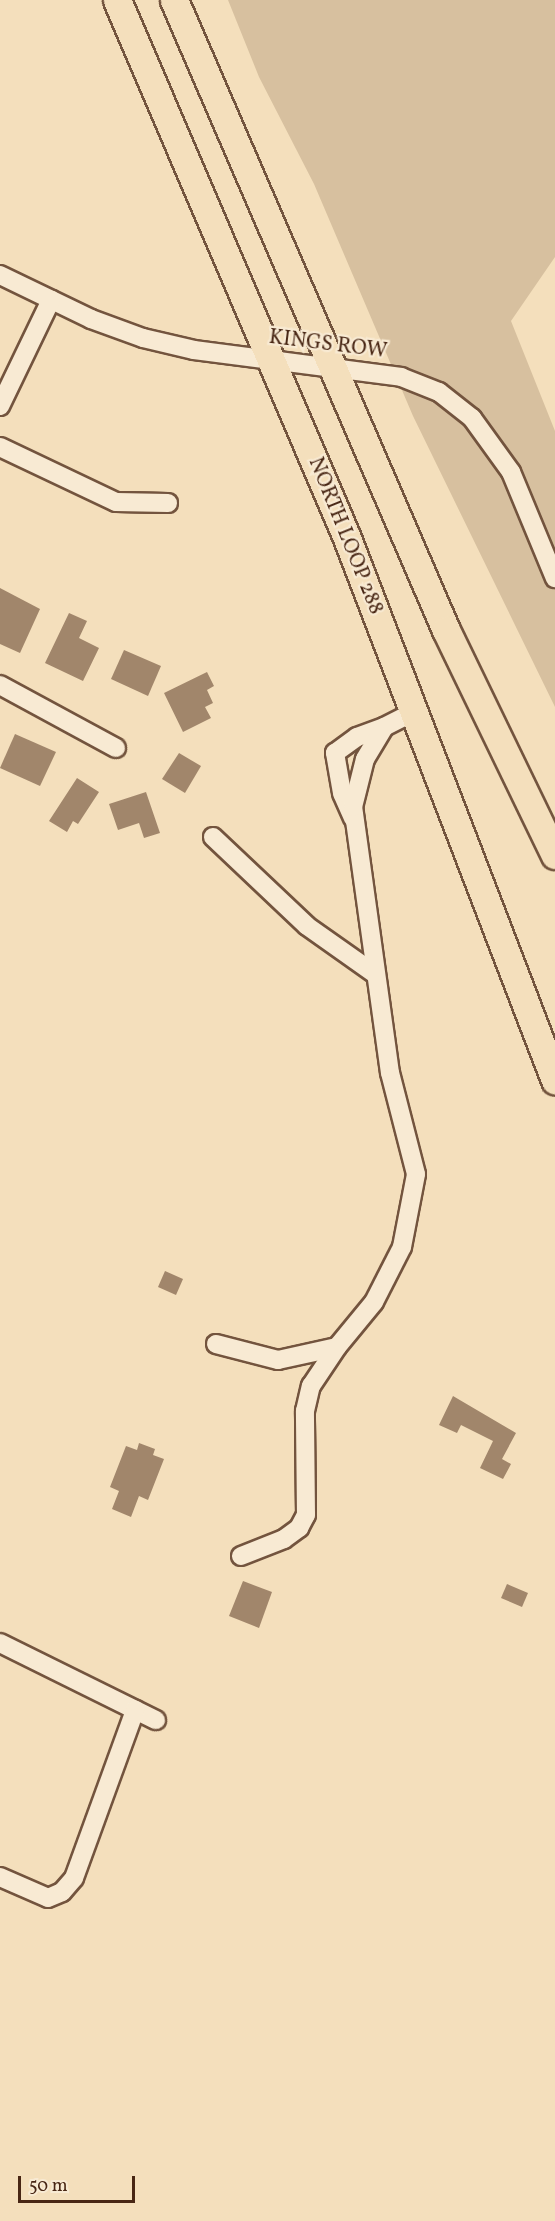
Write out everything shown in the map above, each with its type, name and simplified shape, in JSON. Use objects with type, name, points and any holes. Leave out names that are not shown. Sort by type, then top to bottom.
[{"type":"highway","name":"NORTH LOOP 288","points":[[117,0],[272,362],[416,711],[555,1080]]},
{"type":"highway","points":[[174,0],[329,365],[446,630],[555,855]]},
{"type":"street","name":"KINGS ROW","points":[[0,275],[51,300],[143,338],[272,362],[329,365],[423,383],[472,418],[511,472],[555,578]]},
{"type":"street","points":[[0,405],[51,300]]},
{"type":"street","points":[[0,447],[116,502],[168,503]]},
{"type":"street","points":[[0,685],[116,748]]},
{"type":"street","points":[[241,1556],[284,1539],[300,1528],[306,1515],[305,1411],[311,1386],[337,1347],[374,1302],[402,1247],[416,1174],[390,1073],[353,818],[342,793],[335,753],[357,737],[416,711]]},
{"type":"street","points":[[353,818],[365,759],[384,727]]},
{"type":"street","points":[[213,837],[307,926],[375,974]]},
{"type":"street","points":[[216,1344],[278,1360],[337,1347]]},
{"type":"street","points":[[0,1643],[156,1720]]},
{"type":"street","points":[[0,1877],[48,1898],[62,1892],[74,1878],[135,1710]]},
{"type":"shaded area","points":[[228,0],[555,0],[555,257],[511,321],[555,431],[555,707],[413,416],[314,184],[259,77]]},
{"type":"building","points":[[0,588],[40,609],[20,653],[0,644]]},
{"type":"building","points":[[69,613],[87,621],[79,638],[99,648],[83,681],[45,663]]},
{"type":"building","points":[[124,650],[161,666],[148,696],[111,679]]},
{"type":"building","points":[[207,672],[214,686],[207,690],[213,703],[205,707],[211,718],[183,732],[164,693]]},
{"type":"building","points":[[15,734],[56,752],[40,786],[0,768]]},
{"type":"building","points":[[179,753],[201,766],[185,793],[162,779]]},
{"type":"building","points":[[77,778],[99,792],[78,824],[73,821],[67,832],[49,821]]},
{"type":"building","points":[[146,792],[160,833],[144,838],[139,823],[118,830],[109,804]]},
{"type":"building","points":[[165,1271],[183,1279],[176,1295],[158,1287]]},
{"type":"building","points":[[453,1396],[516,1433],[502,1459],[511,1464],[503,1479],[480,1468],[493,1441],[461,1425],[457,1433],[439,1425]]},
{"type":"building","points":[[139,1443],[155,1449],[153,1455],[164,1459],[148,1500],[139,1496],[131,1517],[112,1509],[119,1491],[110,1487],[126,1446],[137,1450]]},
{"type":"building","points":[[243,1581],[272,1592],[259,1628],[229,1616]]},
{"type":"building","points":[[507,1584],[528,1593],[522,1607],[501,1598]]}]
